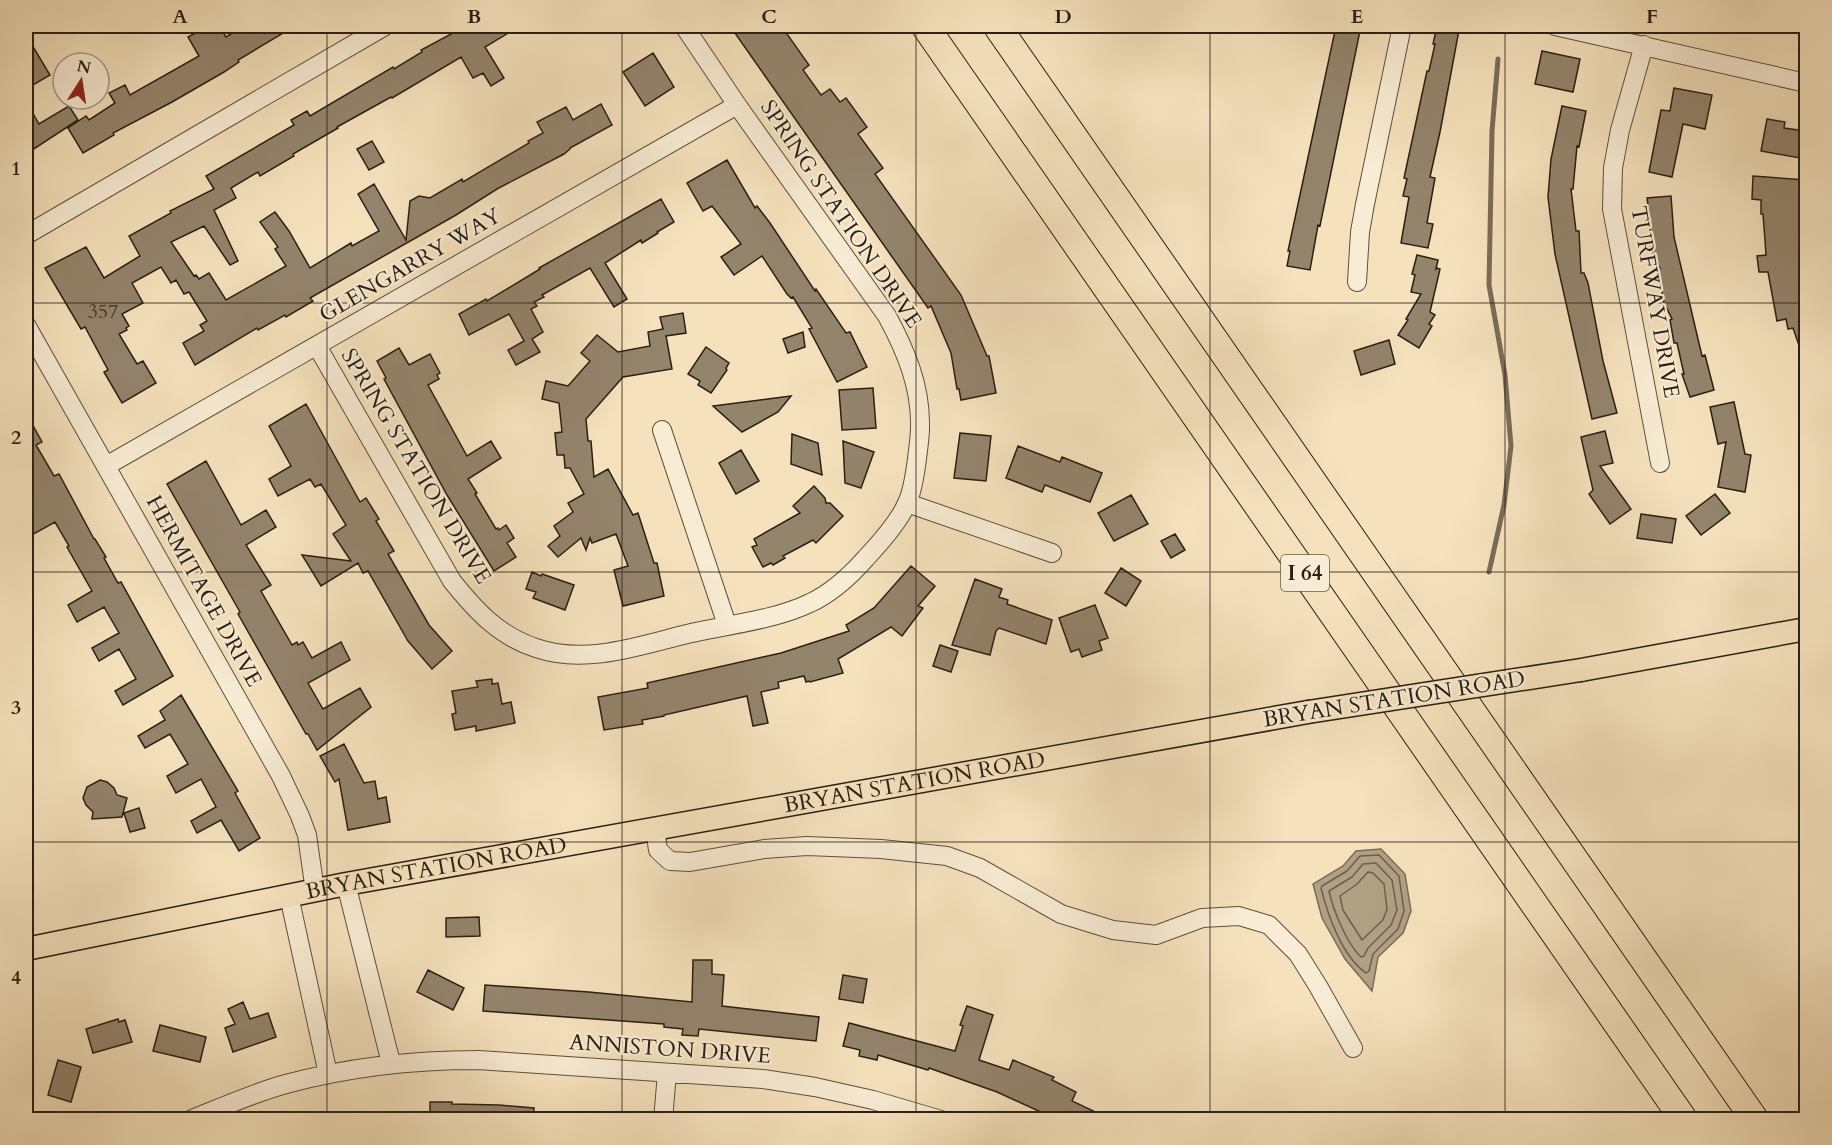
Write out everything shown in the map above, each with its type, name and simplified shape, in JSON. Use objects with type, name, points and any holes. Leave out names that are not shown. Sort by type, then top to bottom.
[{"type":"highway","name":"I 64","points":[[926,26],[1684,1119]]},
{"type":"highway","name":"I 64","points":[[997,26],[1755,1119]]},
{"type":"main road","name":"BRYAN STATION ROAD","points":[[26,949],[346,884],[1308,712],[1581,670],[1806,629]]},
{"type":"street","points":[[26,235],[385,26]]},
{"type":"street","name":"SPRING STATION DRIVE","points":[[317,346],[452,581],[476,610],[503,633],[536,648],[561,654],[608,653],[788,613],[813,602],[850,575],[889,531],[907,503],[916,466],[920,428],[919,396],[912,371],[902,342],[887,316],[737,105],[684,26]]},
{"type":"street","points":[[1357,282],[1360,232],[1402,26]]},
{"type":"street","points":[[1555,26],[1806,83]]},
{"type":"street","name":"TURFWAY DRIVE","points":[[1644,45],[1620,130],[1613,168],[1612,209],[1660,463]]},
{"type":"street","name":"GLENGARRY WAY","points":[[106,466],[737,105]]},
{"type":"street","name":"HERMITAGE DRIVE","points":[[26,326],[281,776],[307,835],[315,891]]},
{"type":"street","points":[[662,430],[727,625]]},
{"type":"street","points":[[907,503],[1052,553]]},
{"type":"street","points":[[656,829],[658,850],[670,861],[690,862],[764,849],[807,846],[881,849],[947,856],[980,868],[1061,914],[1113,930],[1156,935],[1202,918],[1239,916],[1269,925],[1298,954],[1353,1048]]},
{"type":"street","points":[[346,884],[391,1063]]},
{"type":"street","points":[[289,896],[328,1074]]},
{"type":"street","name":"ANNISTON DRIVE","points":[[190,1119],[285,1084],[391,1063],[438,1060],[511,1061],[763,1079],[815,1087],[873,1100],[940,1119]]},
{"type":"street","points":[[663,1119],[666,1073]]},
{"type":"water","points":[[1381,849],[1405,874],[1411,911],[1403,933],[1378,957],[1372,991],[1345,959],[1322,918],[1313,884],[1343,866],[1356,851]]},
{"type":"building","points":[[208,26],[219,26],[226,37],[244,26],[295,26],[238,60],[239,62],[224,72],[113,133],[114,135],[83,153],[68,128],[86,116],[89,120],[103,111],[111,111],[111,106],[115,103],[111,92],[125,85],[130,95],[199,56],[188,37]]},
{"type":"building","points":[[466,26],[520,26],[485,47],[504,78],[491,86],[483,73],[473,78],[461,57],[337,127],[260,176],[258,172],[231,188],[236,198],[214,210],[238,261],[230,265],[204,226],[171,242],[194,276],[196,275],[199,279],[209,273],[226,300],[286,266],[275,249],[278,247],[260,222],[275,212],[289,231],[310,268],[351,243],[352,246],[379,231],[358,194],[374,184],[406,240],[410,201],[419,196],[430,198],[462,179],[463,182],[529,143],[528,141],[543,133],[537,122],[566,107],[573,120],[601,104],[612,125],[310,298],[313,301],[286,317],[285,315],[258,330],[257,328],[195,365],[183,343],[204,331],[200,325],[207,321],[189,292],[184,294],[176,280],[171,283],[161,267],[132,283],[143,303],[122,314],[129,326],[127,330],[119,334],[137,364],[143,361],[156,383],[122,403],[104,372],[108,370],[85,327],[81,329],[45,268],[86,247],[104,278],[140,256],[129,236],[171,213],[170,211],[214,189],[206,176],[294,125],[291,120],[307,111],[310,116]]},
{"type":"building","points":[[730,26],[800,26],[787,34],[809,65],[803,70],[821,95],[830,89],[840,102],[846,98],[867,127],[858,134],[883,168],[875,174],[961,295],[987,356],[989,356],[996,393],[961,400],[951,353],[931,306],[928,308]]},
{"type":"building","points":[[1336,26],[1361,26],[1310,270],[1287,266],[1290,251],[1288,251]]},
{"type":"building","points":[[1437,26],[1459,30],[1430,177],[1435,178],[1427,223],[1433,224],[1428,248],[1401,243],[1409,197],[1403,196],[1407,179],[1404,178],[1435,44],[1433,44]]},
{"type":"building","points":[[26,35],[50,75],[33,85],[26,73]]},
{"type":"building","points":[[1542,51],[1580,59],[1573,92],[1535,84]]},
{"type":"building","points":[[653,53],[674,87],[645,106],[623,72]]},
{"type":"building","points":[[1674,88],[1712,95],[1705,129],[1683,124],[1672,177],[1649,172],[1661,110],[1670,111]]},
{"type":"building","points":[[26,101],[39,124],[61,111],[72,111],[78,120],[26,154]]},
{"type":"building","points":[[1562,106],[1586,111],[1579,147],[1577,146],[1573,189],[1571,189],[1576,231],[1579,231],[1581,273],[1584,273],[1588,283],[1603,361],[1617,413],[1592,419],[1555,254],[1548,197],[1551,159]]},
{"type":"building","points":[[1767,119],[1785,122],[1784,128],[1805,131],[1800,158],[1761,151]]},
{"type":"building","points":[[372,141],[384,162],[369,170],[357,149]]},
{"type":"building","points":[[727,160],[755,208],[757,206],[770,223],[846,333],[850,332],[867,367],[837,382],[809,329],[812,328],[793,297],[787,294],[762,256],[734,275],[721,257],[741,244],[712,206],[703,211],[687,183]]},
{"type":"building","points":[[1753,176],[1806,180],[1806,196],[1800,196],[1799,225],[1806,224],[1806,244],[1803,244],[1806,288],[1806,360],[1804,360],[1793,328],[1788,329],[1786,319],[1777,321],[1768,272],[1759,272],[1757,256],[1766,255],[1761,200],[1752,199]]},
{"type":"building","points":[[1671,196],[1674,237],[1702,356],[1705,355],[1714,390],[1690,397],[1682,374],[1684,374],[1677,343],[1674,343],[1670,320],[1672,319],[1664,303],[1657,268],[1660,268],[1650,247],[1647,198]]},
{"type":"building","points":[[661,199],[674,222],[605,263],[627,299],[614,307],[590,268],[542,295],[544,297],[534,302],[537,306],[531,309],[543,332],[532,339],[540,352],[516,365],[508,350],[524,341],[509,314],[469,335],[459,314],[486,299],[487,301],[539,268]]},
{"type":"building","points":[[1417,255],[1438,260],[1436,269],[1440,269],[1430,312],[1435,315],[1429,324],[1432,326],[1419,348],[1398,335],[1421,294],[1411,292],[1415,275],[1412,274]]},
{"type":"building","points":[[683,313],[686,333],[666,336],[672,369],[623,377],[586,419],[588,441],[591,441],[594,477],[608,469],[633,515],[638,513],[654,563],[657,563],[664,596],[623,606],[614,570],[628,566],[616,534],[592,543],[590,538],[586,550],[581,538],[558,557],[548,546],[560,536],[554,526],[573,512],[568,503],[584,494],[570,468],[565,468],[564,455],[557,455],[555,433],[562,432],[559,403],[542,399],[546,381],[568,386],[590,361],[581,353],[597,335],[618,352],[650,346],[648,332],[663,329],[660,317]]},
{"type":"building","points":[[803,332],[805,347],[788,353],[783,339]]},
{"type":"building","points":[[1389,340],[1395,364],[1361,375],[1354,351]]},
{"type":"building","points":[[706,347],[729,363],[727,370],[711,393],[698,385],[700,381],[688,374]]},
{"type":"building","points":[[399,348],[409,365],[430,354],[440,373],[437,375],[439,379],[428,385],[467,456],[491,441],[501,458],[468,479],[496,529],[499,530],[506,525],[514,538],[507,543],[516,557],[494,571],[447,495],[384,379],[386,378],[377,361]]},
{"type":"building","points":[[873,388],[876,428],[842,430],[839,390]]},
{"type":"building","points":[[791,396],[778,412],[742,432],[713,406]]},
{"type":"building","points":[[1734,402],[1745,454],[1751,455],[1745,492],[1718,487],[1726,442],[1718,444],[1710,407]]},
{"type":"building","points":[[306,404],[360,502],[366,498],[379,519],[376,521],[394,551],[388,554],[429,625],[452,651],[432,669],[408,641],[368,571],[363,573],[358,563],[321,586],[302,555],[351,561],[333,534],[346,525],[321,484],[315,487],[310,479],[278,496],[269,479],[291,466],[269,426]]},
{"type":"building","points":[[26,413],[42,442],[36,445],[54,476],[59,474],[106,557],[104,558],[118,583],[121,582],[173,676],[123,705],[115,691],[136,679],[119,649],[99,661],[92,648],[119,633],[104,607],[77,622],[68,605],[92,591],[55,522],[30,536],[26,528]]},
{"type":"building","points":[[1605,431],[1613,463],[1600,466],[1631,509],[1610,524],[1589,494],[1593,490],[1581,437]]},
{"type":"building","points":[[960,433],[991,436],[986,481],[954,478]]},
{"type":"building","points":[[792,434],[818,443],[822,475],[791,464]]},
{"type":"building","points":[[843,441],[874,452],[861,488],[845,483]]},
{"type":"building","points":[[1018,446],[1060,462],[1062,457],[1102,473],[1090,502],[1045,485],[1042,492],[1006,478]]},
{"type":"building","points":[[741,450],[759,481],[736,494],[719,463]]},
{"type":"building","points":[[206,461],[241,525],[266,510],[276,527],[246,545],[271,585],[261,591],[292,645],[303,642],[312,658],[341,642],[350,660],[308,683],[323,709],[360,688],[371,707],[317,750],[238,614],[240,612],[167,484]]},
{"type":"building","points":[[814,486],[825,498],[826,503],[830,503],[843,516],[816,543],[813,540],[783,556],[785,558],[773,565],[771,563],[763,567],[752,547],[757,545],[754,539],[800,513],[793,506]]},
{"type":"building","points":[[1715,494],[1730,513],[1701,535],[1686,516]]},
{"type":"building","points":[[1131,495],[1148,524],[1114,541],[1098,513]]},
{"type":"building","points":[[1641,514],[1676,519],[1672,543],[1637,538]]},
{"type":"building","points":[[1175,534],[1185,550],[1171,558],[1161,541]]},
{"type":"building","points":[[911,566],[935,586],[918,606],[923,608],[902,636],[891,627],[838,659],[843,673],[810,682],[806,682],[804,676],[778,682],[779,688],[761,692],[768,723],[753,726],[747,696],[642,720],[643,724],[604,730],[598,697],[648,688],[647,683],[781,653],[849,631],[846,625],[874,608]]},
{"type":"building","points":[[1121,568],[1141,581],[1126,606],[1105,593]]},
{"type":"building","points":[[532,572],[574,585],[565,610],[533,598],[536,592],[526,589]]},
{"type":"building","points":[[975,579],[1002,589],[999,597],[1008,600],[1007,604],[1052,620],[1046,644],[999,628],[996,631],[990,655],[952,645]]},
{"type":"building","points":[[1095,605],[1108,638],[1099,641],[1102,650],[1082,657],[1079,649],[1071,652],[1059,618]]},
{"type":"building","points":[[940,645],[958,651],[951,672],[933,666]]},
{"type":"building","points":[[492,679],[492,684],[498,683],[502,704],[511,702],[515,723],[476,731],[476,726],[455,730],[452,714],[456,713],[452,691],[478,687],[476,681]]},
{"type":"building","points":[[181,695],[238,791],[235,793],[260,838],[239,851],[221,820],[197,833],[191,821],[216,807],[201,779],[176,793],[167,776],[188,764],[170,734],[145,748],[138,736],[165,720],[160,711]]},
{"type":"building","points":[[344,744],[364,783],[375,781],[378,799],[386,797],[390,822],[348,830],[339,779],[335,782],[320,756]]},
{"type":"building","points":[[100,780],[114,788],[117,795],[127,798],[122,817],[92,819],[93,812],[83,798],[87,787]]},
{"type":"building","points":[[139,808],[145,828],[130,832],[124,813]]},
{"type":"building","points":[[479,917],[480,936],[446,937],[446,918]]},
{"type":"building","points":[[693,960],[712,960],[712,974],[724,975],[722,1006],[819,1017],[816,1041],[699,1029],[698,1036],[682,1035],[683,1029],[664,1027],[664,1024],[483,1011],[485,985],[692,1002]]},
{"type":"building","points":[[428,970],[464,988],[453,1010],[417,992]]},
{"type":"building","points":[[843,975],[867,979],[863,1003],[839,999]]},
{"type":"building","points":[[243,1002],[250,1019],[268,1013],[276,1037],[233,1052],[225,1028],[235,1024],[228,1009]]},
{"type":"building","points":[[967,1006],[993,1015],[979,1060],[1009,1070],[1013,1060],[1054,1077],[1052,1080],[1076,1092],[1072,1101],[1110,1119],[1056,1119],[997,1092],[929,1068],[928,1070],[878,1055],[877,1060],[859,1056],[860,1050],[843,1046],[849,1023],[955,1051],[963,1026],[960,1025]]},
{"type":"building","points":[[118,1019],[119,1022],[125,1020],[132,1042],[93,1053],[86,1029]]},
{"type":"building","points":[[160,1025],[206,1037],[200,1062],[153,1051]]},
{"type":"building","points":[[58,1060],[81,1067],[71,1102],[48,1095]]},
{"type":"building","points":[[430,1102],[534,1108],[533,1119],[430,1119]]},
{"type":"waterway","points":[[1489,572],[1504,505],[1511,446],[1505,375],[1489,285],[1492,131],[1498,59]]}]
